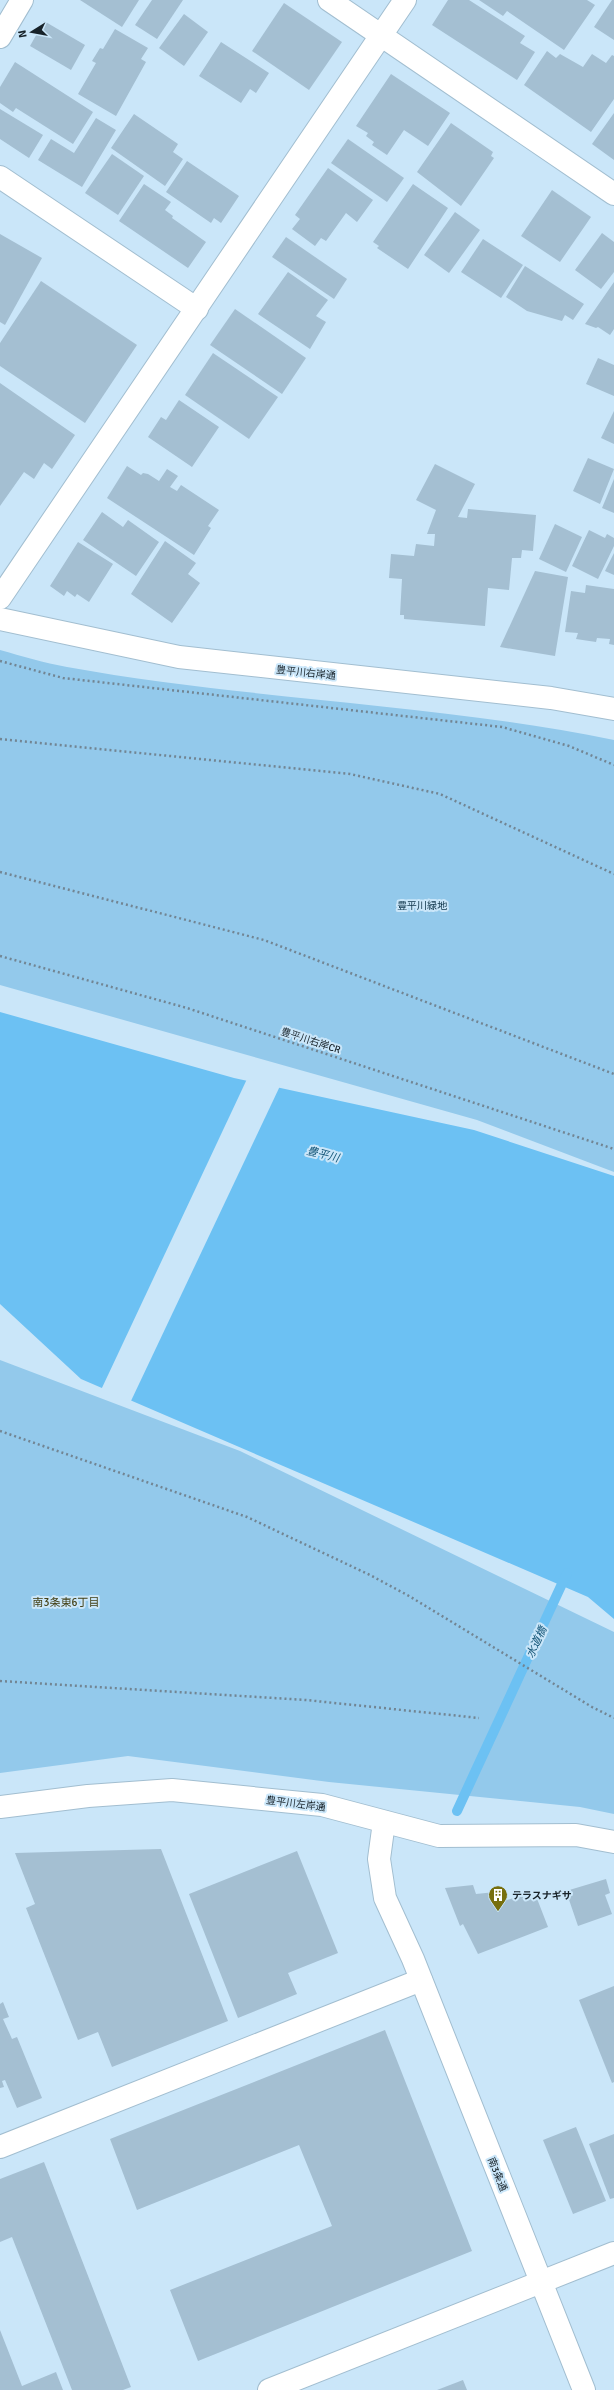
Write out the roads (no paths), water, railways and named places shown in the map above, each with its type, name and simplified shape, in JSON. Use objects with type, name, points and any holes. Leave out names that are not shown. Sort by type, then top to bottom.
[{"type":"street","points":[[0,36],[22,0]]},
{"type":"street","points":[[329,0],[614,194]]},
{"type":"street","points":[[0,598],[405,0]]},
{"type":"street","points":[[0,177],[197,309]]},
{"type":"street","name":"豊平川右岸通","points":[[0,619],[179,657],[552,698],[614,709]]},
{"type":"street","name":"豊平川左岸通","points":[[0,1807],[88,1796],[172,1790],[322,1805],[439,1836],[576,1835],[614,1842]]},
{"type":"street","name":"南3条通","points":[[384,1822],[379,1859],[385,1898],[413,1958],[584,2390]]},
{"type":"street","points":[[0,2147],[421,1980]]},
{"type":"street","points":[[269,2390],[614,2253]]},
{"type":"water","name":"豊平川","points":[[0,1012],[234,1078],[474,1130],[614,1176],[614,1619],[588,1597],[81,1379],[0,1304]]},
{"type":"waterway","name":"水道橋","points":[[457,1811],[567,1573]]},
{"type":"place","name":"テラスナギサ","points":[[498,1912]]},
{"type":"district","name":"南3条東6丁目","points":[[66,1602]]},
{"type":"park label","name":"豊平川緑地","points":[[422,905]]}]
